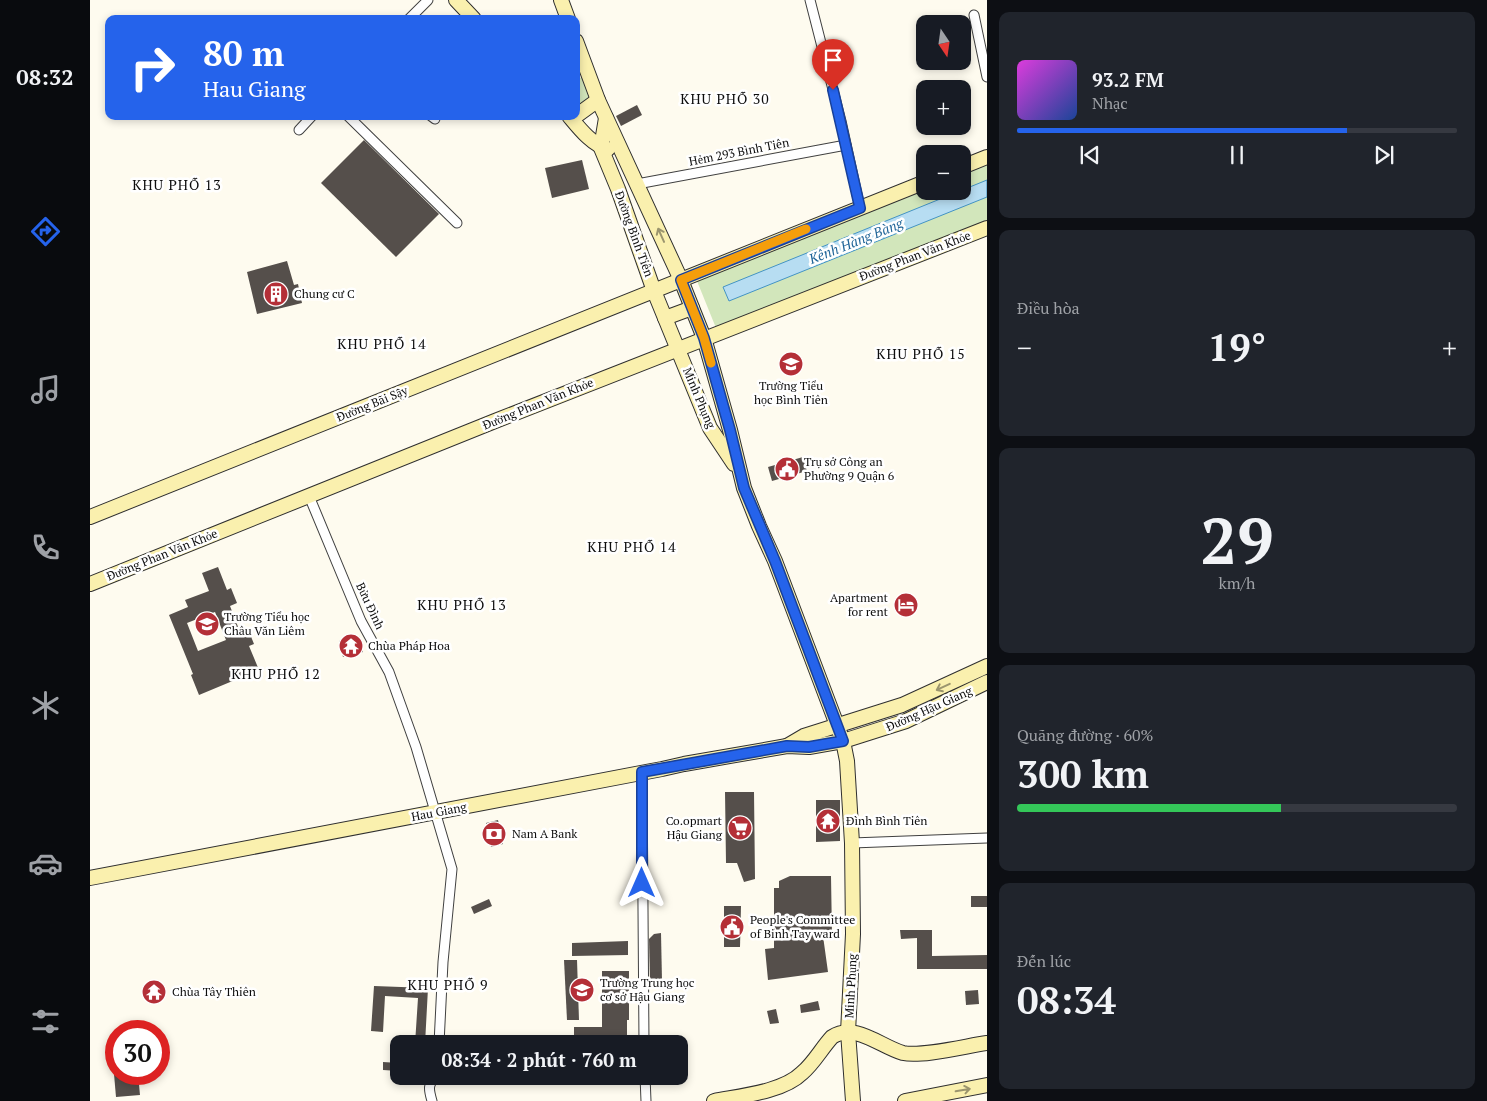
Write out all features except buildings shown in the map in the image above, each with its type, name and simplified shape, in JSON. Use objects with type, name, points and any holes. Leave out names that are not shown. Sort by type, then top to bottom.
[{"type":"main road","points":[[456,0],[470,15]]},
{"type":"main road","points":[[564,1],[567,15]]},
{"type":"main road","name":"Đường Bình Tiên","points":[[580,52],[598,100],[681,280],[704,338]]},
{"type":"main road","points":[[580,112],[598,100]]},
{"type":"main road","points":[[601,148],[606,118]]},
{"type":"main road","points":[[576,120],[601,148],[623,153]]},
{"type":"main road","name":"Đường Bình Tiên","points":[[601,148],[618,189],[654,291],[678,348]]},
{"type":"main road","points":[[971,163],[987,157]]},
{"type":"main road","points":[[681,280],[916,186]]},
{"type":"main road","name":"Đường Phan Văn Khỏe","points":[[90,584],[678,348],[987,228]]},
{"type":"main road","name":"Đường Bãi Sậy","points":[[90,517],[681,280]]},
{"type":"main road","points":[[666,318],[692,308]]},
{"type":"main road","name":"Minh Phụng","points":[[704,338],[730,430],[739,472],[843,741],[847,761],[852,843],[853,934],[848,1032],[853,1101]]},
{"type":"main road","name":"Minh Phụng","points":[[678,348],[710,428],[739,472]]},
{"type":"main road","name":"Đường Hậu Giang","points":[[787,746],[804,736],[902,705],[987,666]]},
{"type":"main road","name":"Đường Hậu Giang","points":[[787,746],[809,747],[843,741],[906,721],[987,682]]},
{"type":"main road","name":"Hau Giang","points":[[90,878],[787,746]]},
{"type":"main road","points":[[714,1101],[778,1087],[791,1082],[811,1065],[836,1034],[848,1032],[878,1041],[896,1050],[914,1054],[987,1043]]},
{"type":"main road","points":[[905,1101],[987,1085]]},
{"type":"street","points":[[413,15],[428,0]]},
{"type":"street","points":[[810,0],[860,208]]},
{"type":"street","points":[[974,15],[987,77]]},
{"type":"street","points":[[299,130],[308,120]]},
{"type":"street","points":[[352,120],[457,223]]},
{"type":"street","name":"Hẻm 293 Bình Tiên","points":[[637,184],[846,145]]},
{"type":"street","name":"Bửu Đình","points":[[309,496],[361,621],[389,672],[416,747],[452,869],[443,962],[439,1035]]},
{"type":"street","points":[[642,772],[644,1035]]},
{"type":"street","points":[[852,843],[987,838]]},
{"type":"street","points":[[429,1085],[428,1088],[432,1101]]},
{"type":"street","points":[[645,1085],[646,1101]]},
{"type":"green space","points":[[582,77],[591,97],[580,107],[580,78]]},
{"type":"green space","points":[[987,164],[987,220],[716,328],[697,281],[916,193],[916,200],[971,200],[971,171]]},
{"type":"water","name":"Kênh Hàng Bàng","points":[[987,180],[987,197],[729,301],[723,287],[938,200],[971,200],[971,186]]},
{"type":"slow traffic","points":[[711,363],[704,338],[681,280],[806,229]]},
{"type":"place","name":"Chung cư C","points":[[276,294]]},
{"type":"place","name":"Trường Tiểu học Bình Tiên","points":[[791,364]]},
{"type":"place","name":"Trụ sở Công an Phường 9 Quận 6","points":[[787,469]]},
{"type":"place","name":"Apartment for rent","points":[[906,605]]},
{"type":"place","name":"Trường Tiểu học Châu Văn Liêm","points":[[207,624]]},
{"type":"place","name":"Chùa Pháp Hoa","points":[[351,646]]},
{"type":"place","name":"Đình Bình Tiên","points":[[828,821]]},
{"type":"place","name":"Co.opmart Hậu Giang","points":[[740,828]]},
{"type":"place","name":"Nam A Bank","points":[[494,834]]},
{"type":"place","name":"People's Committee of Binh Tay ward","points":[[732,927]]},
{"type":"place","name":"Trường Trung học cơ sở Hậu Giang","points":[[582,990]]},
{"type":"place","name":"Chùa Tây Thiên","points":[[154,992]]},
{"type":"district","name":"KHU PHỐ 30","points":[[725,99]]},
{"type":"district","name":"KHU PHỐ 13","points":[[177,185]]},
{"type":"district","name":"KHU PHỐ 14","points":[[382,344]]},
{"type":"district","name":"KHU PHỐ 15","points":[[921,354]]},
{"type":"district","name":"KHU PHỐ 14","points":[[632,547]]},
{"type":"district","name":"KHU PHỐ 13","points":[[462,605]]},
{"type":"district","name":"KHU PHỐ 12","points":[[276,674]]},
{"type":"district","name":"KHU PHỐ 9","points":[[448,985]]},
{"type":"route","points":[[642,883],[642,772],[662,770],[684,764],[787,746],[809,747],[843,741],[775,561],[744,488],[704,338],[681,280],[860,208],[833,90]]}]
